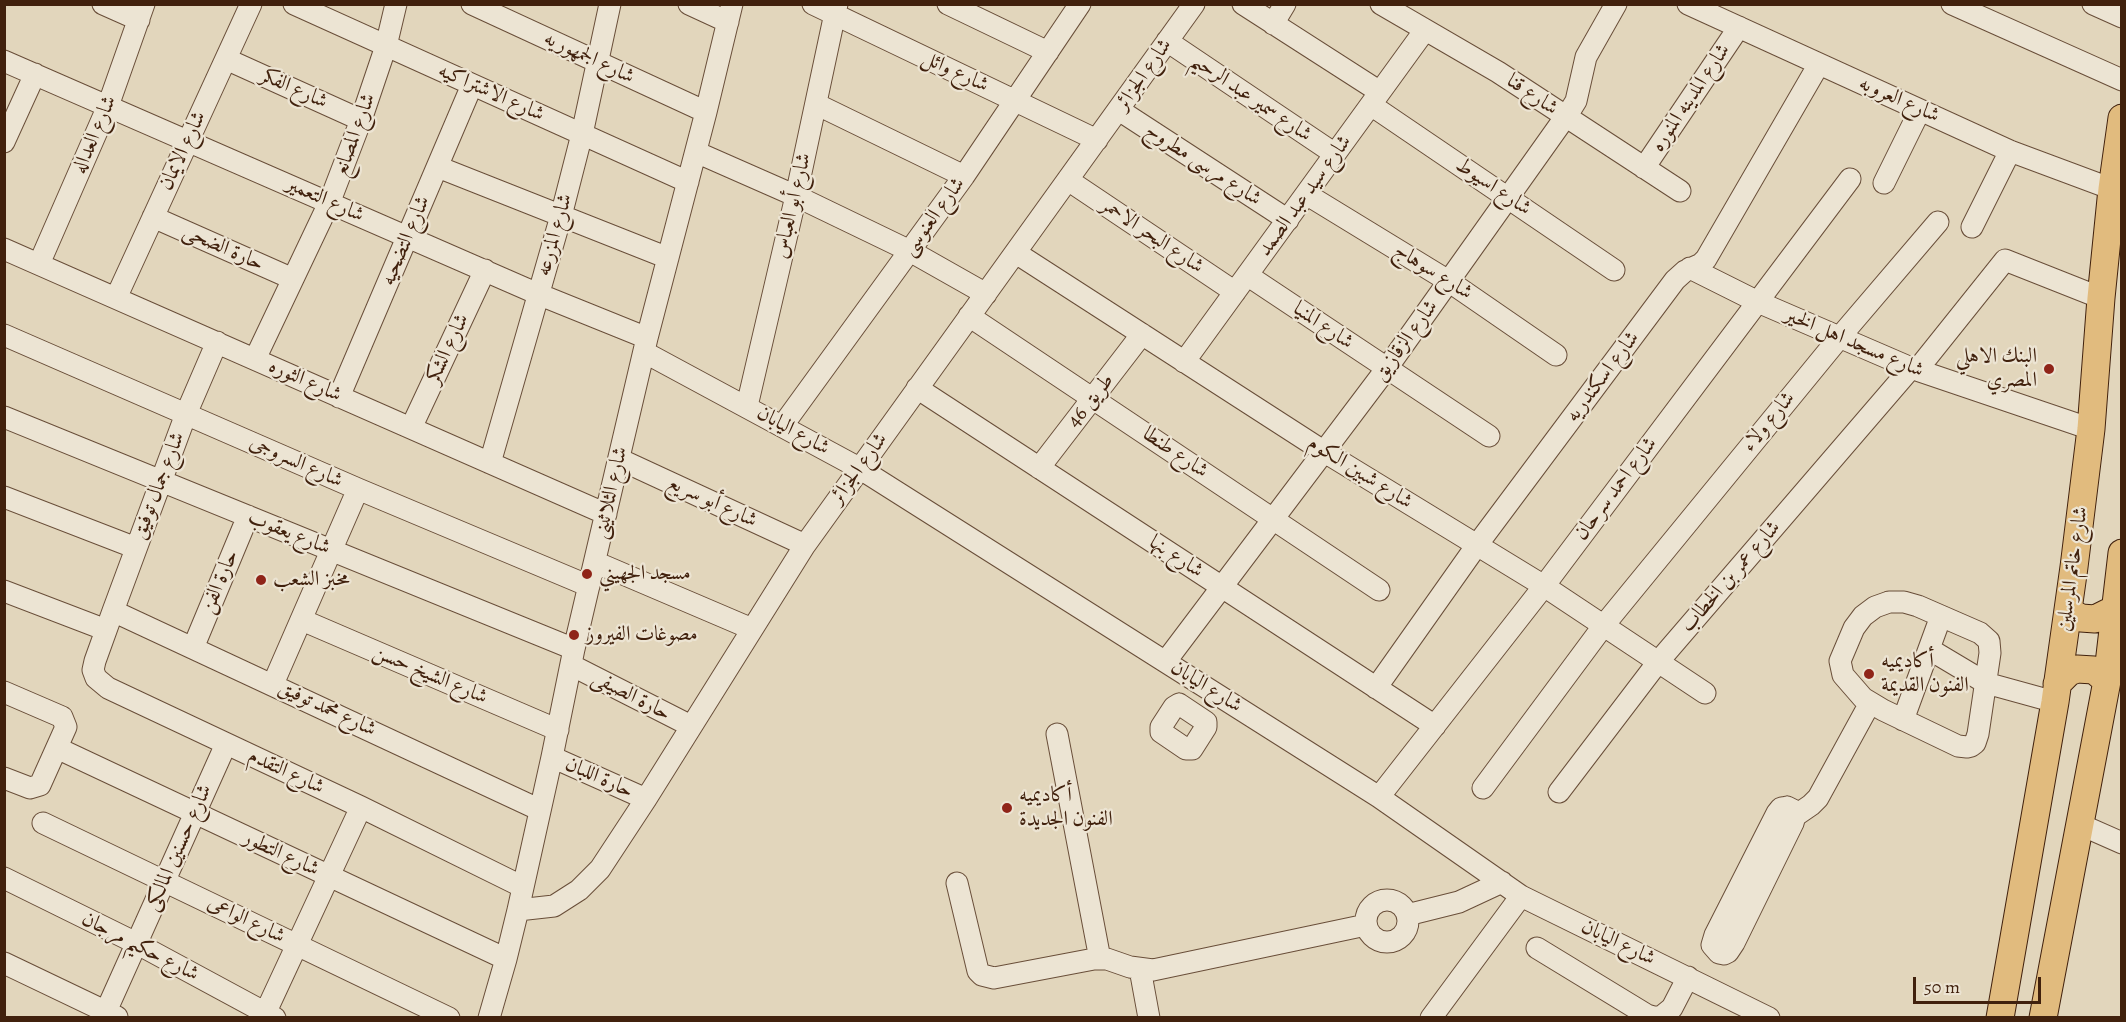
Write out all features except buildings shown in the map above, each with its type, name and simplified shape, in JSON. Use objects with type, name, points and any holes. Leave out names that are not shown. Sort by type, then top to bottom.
[{"type":"main road","name":"شارع خاتم المرسلين","points":[[2000,1017],[2068,611],[2091,429],[2101,298],[2121,118]]},
{"type":"main road","points":[[2043,1017],[2107,681],[2121,553]]},
{"type":"main road","points":[[2068,611],[2081,618],[2095,619],[2115,609]]},
{"type":"main road","points":[[2056,693],[2069,672],[2077,669],[2094,670],[2107,681]]},
{"type":"street","points":[[103,4],[142,12]]},
{"type":"street","name":"شارع الايمان","points":[[116,298],[251,4]]},
{"type":"street","name":"شارع الاشتراكيه","points":[[294,4],[688,182]]},
{"type":"street","name":"شارع المصانع","points":[[255,359],[330,201],[362,120],[386,46],[396,4]]},
{"type":"street","name":"شارع الجمهوريه","points":[[472,4],[706,112]]},
{"type":"street","name":"شارع المزرعه","points":[[490,463],[561,216],[582,134],[610,4]]},
{"type":"street","points":[[689,4],[730,13]]},
{"type":"street","name":"شارع وائل","points":[[813,4],[836,10],[1097,140]]},
{"type":"street","points":[[948,4],[1048,52]]},
{"type":"street","name":"شارع العنوسى","points":[[783,425],[964,177],[1080,4]]},
{"type":"street","name":"شارع الجزائر","points":[[518,910],[554,906],[579,890],[600,869],[646,800],[805,545],[1194,4]]},
{"type":"street","name":"شارع اسيوط","points":[[1243,4],[1376,98],[1509,198],[1614,270]]},
{"type":"street","points":[[1273,24],[1285,4]]},
{"type":"street","name":"شارع قنا","points":[[1382,4],[1498,72],[1680,191]]},
{"type":"street","name":"شارع الزقازيق","points":[[1166,661],[1450,282],[1576,101],[1588,52],[1616,4]]},
{"type":"street","name":"شارع العروبه","points":[[1688,4],[2010,151],[2112,189]]},
{"type":"street","points":[[1952,4],[2121,80]]},
{"type":"street","points":[[2093,4],[2121,17]]},
{"type":"street","name":"شارع أبو العباس","points":[[747,406],[836,10]]},
{"type":"street","name":"شارع العداله","points":[[39,264],[108,106],[142,12]]},
{"type":"street","name":"شارع الثلاثينى","points":[[489,1017],[518,910],[572,657],[645,345],[730,13]]},
{"type":"street","name":"شارع المدينه المنوره","points":[[1644,168],[1738,27]]},
{"type":"street","name":"شارع سيد عبد الصمد","points":[[1185,362],[1425,30]]},
{"type":"street","name":"شارع سمير عبد الرحيم","points":[[1167,41],[1335,154]]},
{"type":"street","name":"شارع الفكر","points":[[226,58],[362,120]]},
{"type":"street","name":"شارع التعمير","points":[[4,61],[330,201],[538,294],[645,345]]},
{"type":"street","name":"شارع اسكندريه","points":[[1376,688],[1477,545],[1675,280],[1679,275],[1706,259],[1819,64]]},
{"type":"street","points":[[4,142],[35,74]]},
{"type":"street","name":"شارع التضحيه","points":[[339,397],[472,85]]},
{"type":"street","points":[[816,104],[964,177]]},
{"type":"street","name":"شارع مرسى مطروح","points":[[1119,110],[1287,220]]},
{"type":"street","points":[[1884,183],[1920,110]]},
{"type":"street","points":[[1972,227],[2010,151]]},
{"type":"street","points":[[696,152],[796,196],[910,251],[986,294]]},
{"type":"street","points":[[438,167],[668,258]]},
{"type":"street","name":"شارع احمد سرحان","points":[[1379,797],[1544,586],[1850,179]]},
{"type":"street","name":"شارع البحر الاحمر","points":[[1068,180],[1241,284]]},
{"type":"street","name":"شارع سوهاج","points":[[1306,194],[1450,282],[1556,355]]},
{"type":"street","name":"حارة الضحى","points":[[153,217],[293,279]]},
{"type":"street","name":"شارع ولاء","points":[[1483,788],[1604,625],[1839,338],[1938,222]]},
{"type":"street","name":"شارع الثوره","points":[[4,249],[606,514]]},
{"type":"street","name":"شارع شبين الكوم","points":[[1016,253],[1323,451],[1544,586],[1705,693]]},
{"type":"street","name":"شارع عمر بن الخطاب","points":[[1559,792],[1658,662],[1914,369],[2005,260],[2101,298]]},
{"type":"street","name":"شارع مسجد اهل الخير","points":[[1690,268],[1758,302],[1914,369],[2091,429]]},
{"type":"street","name":"شارع الشكر","points":[[411,428],[485,270]]},
{"type":"street","name":"شارع المنيا","points":[[1241,284],[1387,368],[1489,436]]},
{"type":"street","name":"شارع طنطا","points":[[969,316],[1380,590]]},
{"type":"street","name":"طريق 46","points":[[1039,468],[1142,334]]},
{"type":"street","name":"شارع السروجى","points":[[4,335],[358,489],[589,586]]},
{"type":"street","name":"شارع جمال توفيق","points":[[109,621],[186,414],[217,342]]},
{"type":"street","name":"شارع اليابان","points":[[645,345],[747,406],[859,468],[1166,661],[1379,797],[1521,897],[1769,1017]]},
{"type":"street","name":"شارع بنها","points":[[917,388],[1435,726]]},
{"type":"street","name":"شارع يعقوب","points":[[4,417],[332,550],[572,657]]},
{"type":"street","name":"شارع أبو سريع","points":[[619,459],[805,545]]},
{"type":"street","points":[[273,684],[358,489]]},
{"type":"street","points":[[4,497],[136,548]]},
{"type":"street","name":"حارة الفن","points":[[193,648],[248,516]]},
{"type":"street","points":[[595,562],[752,629]]},
{"type":"street","name":"شارع محمد توفيق","points":[[4,591],[193,648],[540,810]]},
{"type":"street","points":[[1889,602],[1904,602],[1980,633],[1989,641],[1990,653],[1986,683],[1977,739],[1971,746],[1958,746],[1870,703],[1847,681],[1840,668],[1840,661],[1854,628],[1863,616],[1875,607],[1889,602]]},
{"type":"street","points":[[1904,720],[1941,616]]},
{"type":"street","name":"شارع الشيخ حسن","points":[[302,620],[558,730]]},
{"type":"street","name":"شارع التقدم","points":[[109,621],[93,670],[101,684],[361,807],[523,887]]},
{"type":"street","points":[[1929,649],[1986,683],[2056,693]]},
{"type":"street","name":"حارة الصيفى","points":[[572,657],[691,726]]},
{"type":"street","points":[[1192,712],[1208,688]]},
{"type":"street","points":[[4,692],[62,717],[66,727],[40,785],[26,787],[4,778]]},
{"type":"street","points":[[1538,948],[1647,1015],[1661,1017],[1672,1008],[1719,953],[1712,945],[1715,935],[1777,813],[1781,808],[1787,807],[1793,810],[1795,816],[1818,798],[1870,703]]},
{"type":"street","points":[[1057,734],[1100,959]]},
{"type":"street","name":"شارع التطور","points":[[60,740],[195,813],[506,959]]},
{"type":"street","name":"شارع حسنين المالكى","points":[[109,1015],[136,944],[226,744]]},
{"type":"street","name":"حارة اللبان","points":[[552,757],[646,800]]},
{"type":"street","points":[[268,1016],[297,945],[361,807]]},
{"type":"street","name":"شارع الواعى","points":[[43,823],[449,1017]]},
{"type":"street","points":[[2079,824],[2121,843]]},
{"type":"street","name":"شارع حكيم مرجان","points":[[4,878],[136,944],[268,1016]]},
{"type":"street","points":[[957,883],[978,971],[982,975],[994,978],[1100,959],[1153,970],[1366,925],[1368,911],[1378,901],[1393,900],[1399,903],[1407,915],[1459,902],[1502,882]]},
{"type":"street","points":[[1431,1017],[1521,897]]},
{"type":"street","points":[[4,963],[109,1015]]},
{"type":"street","points":[[1140,969],[1149,1017]]},
{"type":"place","name":"البنك الاهلي المصري","points":[[2049,369]]},
{"type":"place","name":"مسجد الجهيني","points":[[587,574]]},
{"type":"place","name":"مخبز الشعب","points":[[261,580]]},
{"type":"place","name":"مصوغات الفيروز","points":[[574,635]]},
{"type":"place","name":"أكاديميه الفنون القديمة","points":[[1869,674]]},
{"type":"place","name":"أكاديميه الفنون الجديدة","points":[[1007,808]]}]
